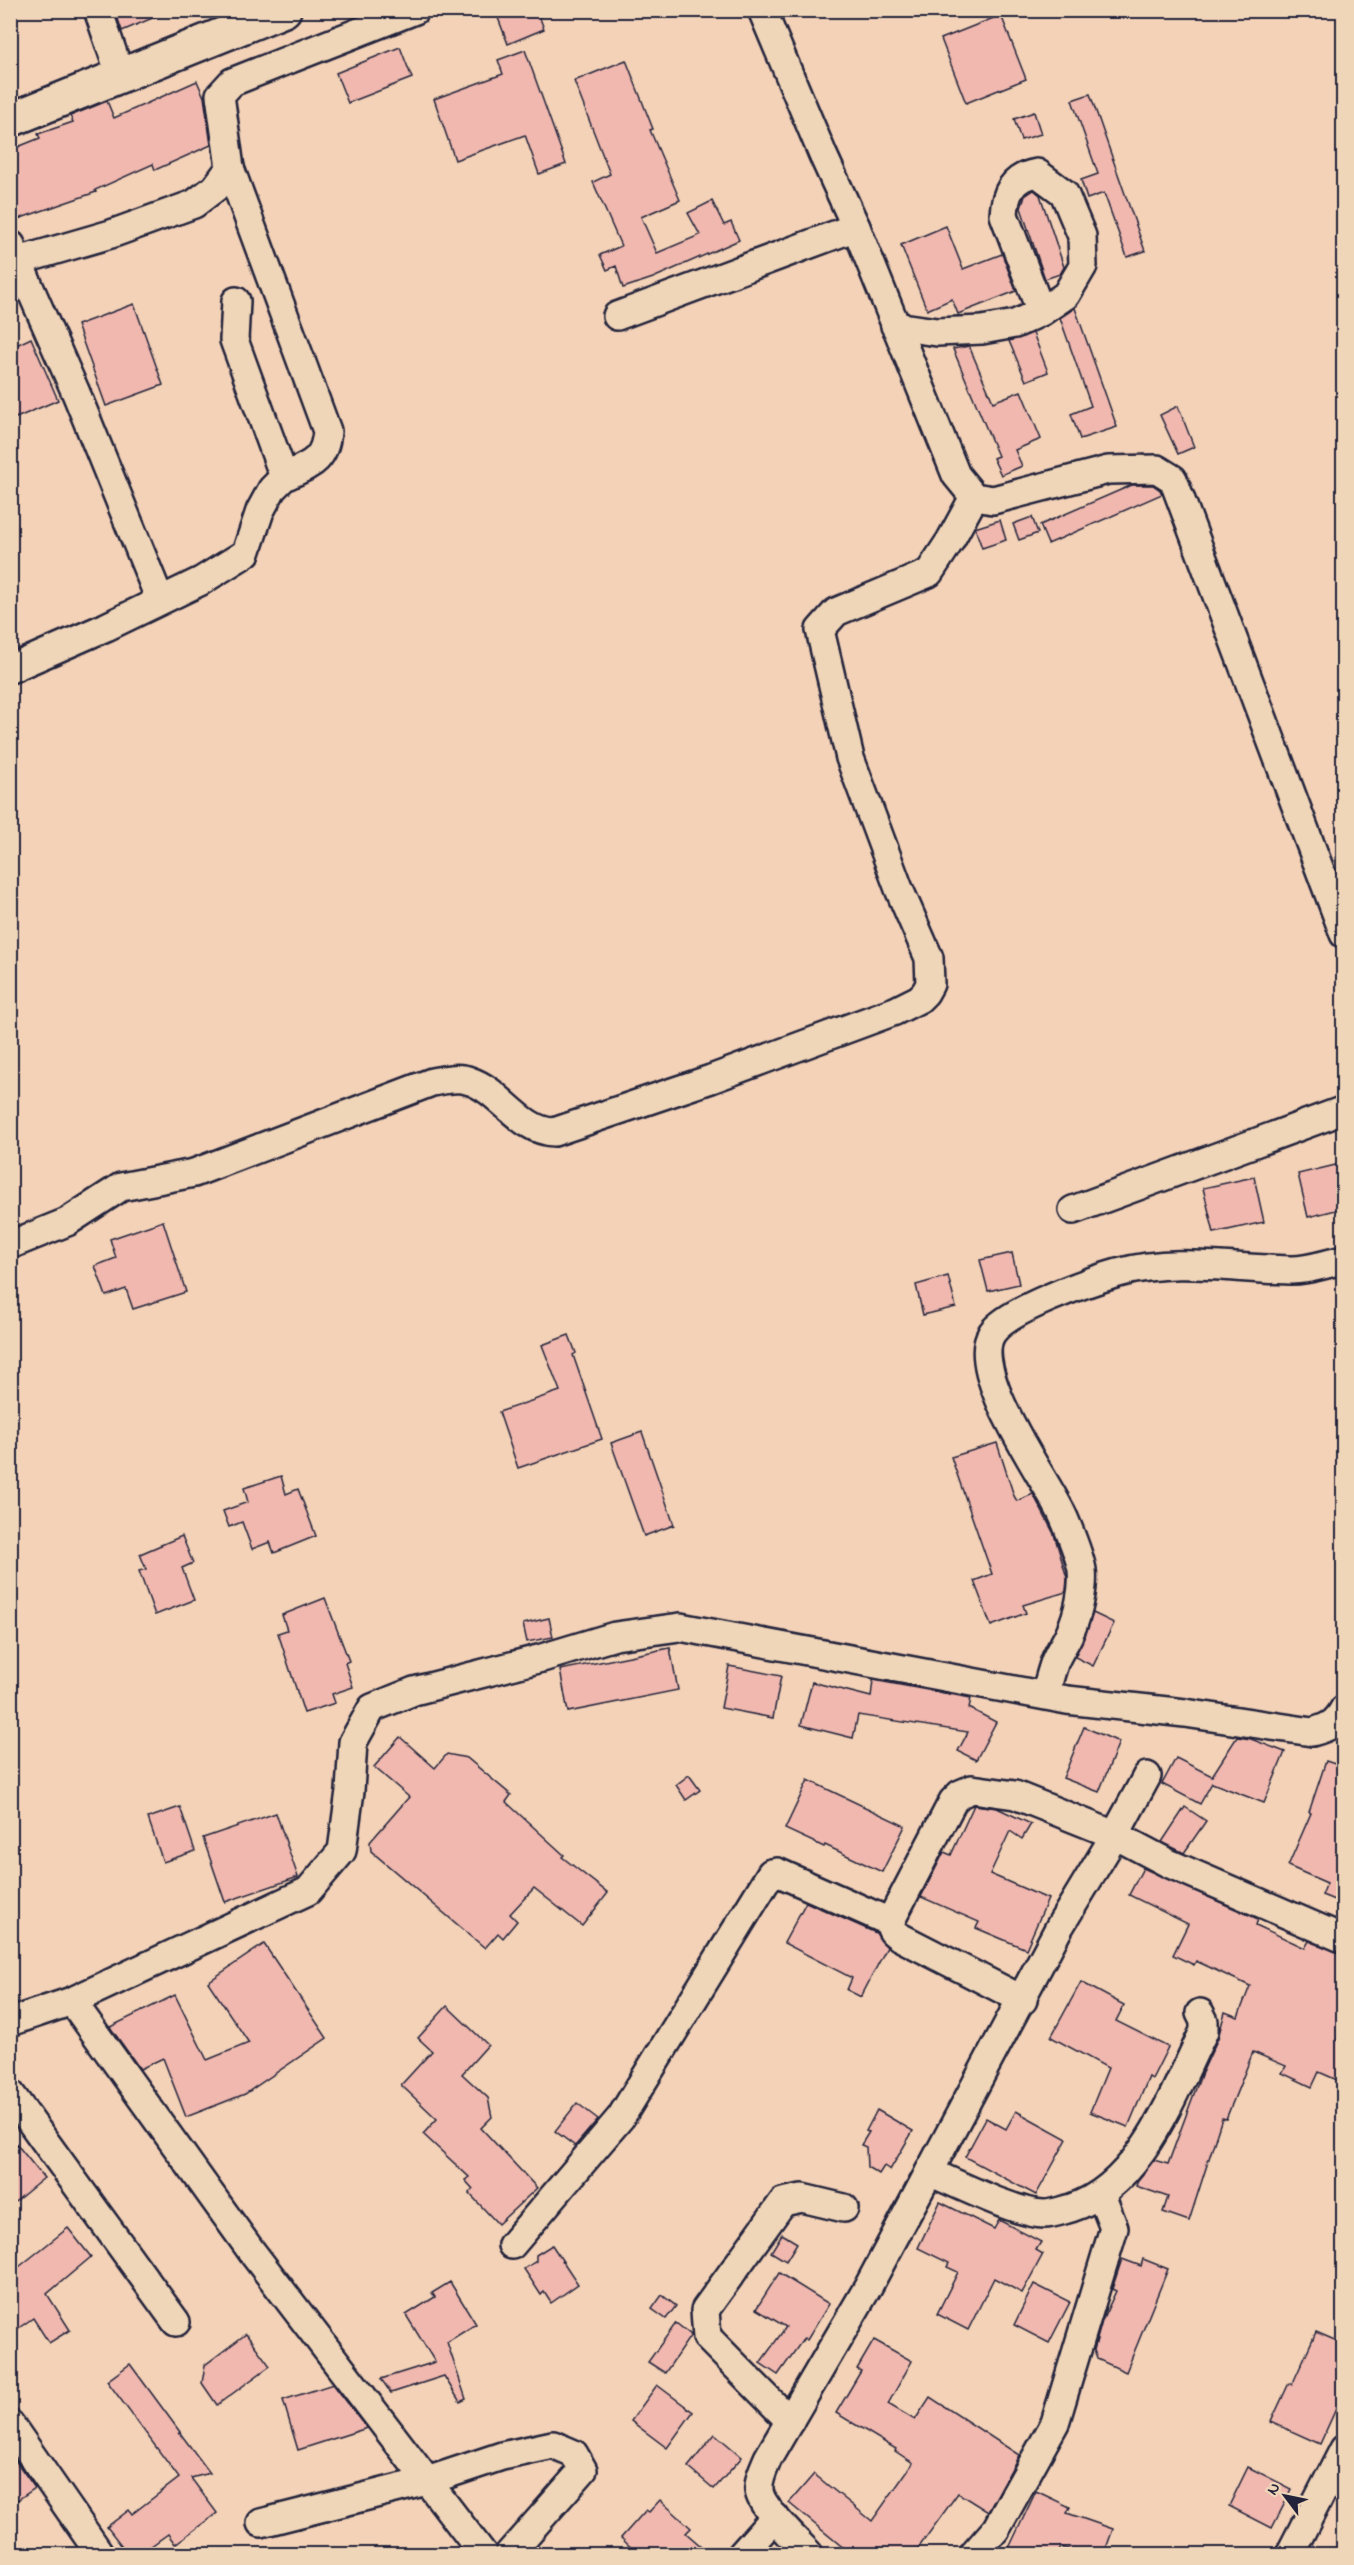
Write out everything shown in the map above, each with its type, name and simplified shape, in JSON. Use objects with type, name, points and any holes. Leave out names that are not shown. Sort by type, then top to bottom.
[{"type":"main road","points":[[10,120],[284,10]]},
{"type":"street","points":[[98,10],[121,77]]},
{"type":"street","points":[[10,669],[106,627],[201,581],[246,553],[260,511],[272,489],[284,477],[314,462],[326,448],[327,431],[230,168],[220,95],[232,82],[415,10]]},
{"type":"street","points":[[762,10],[856,227],[956,475],[974,497],[993,500],[1107,470],[1157,469],[1173,479],[1344,934]]},
{"type":"street","points":[[160,600],[76,393],[14,252],[111,234],[194,204],[215,188],[230,168]]},
{"type":"street","points":[[617,316],[856,227]]},
{"type":"street","points":[[236,301],[234,340],[284,477]]},
{"type":"street","points":[[895,326],[938,332],[982,330],[1015,324],[1041,312]]},
{"type":"street","points":[[10,1245],[68,1222],[121,1187],[194,1173],[432,1082],[451,1078],[469,1080],[500,1098],[533,1127],[543,1132],[554,1132],[722,1075],[896,1011],[919,999],[930,984],[929,958],[899,889],[849,758],[820,630],[836,612],[929,573],[974,497]]},
{"type":"street","points":[[1073,1210],[1344,1110]]},
{"type":"street","points":[[1045,1695],[1056,1659],[1071,1631],[1080,1599],[1082,1569],[1059,1508],[1015,1431],[993,1384],[986,1353],[991,1334],[1002,1323],[1032,1305],[1119,1273],[1156,1267],[1212,1264],[1293,1270],[1344,1260]]},
{"type":"street","points":[[10,2022],[72,2001],[309,1891],[342,1851],[350,1791],[353,1742],[372,1708],[414,1691],[542,1658],[615,1636],[680,1627],[1045,1695],[1312,1732],[1326,1729],[1338,1720],[1344,1709]]},
{"type":"street","points":[[809,2554],[765,2506],[759,2493],[760,2480],[768,2458],[868,2287],[1023,2000],[1060,1926],[1115,1835],[1147,1776]]},
{"type":"street","points":[[1023,2000],[892,1931],[890,1922],[953,1801],[966,1790],[1015,1795],[1115,1835],[1168,1863],[1344,1940]]},
{"type":"street","points":[[512,2245],[621,2117],[771,1874],[777,1872],[890,1922]]},
{"type":"street","points":[[72,2001],[252,2252],[483,2554]]},
{"type":"street","points":[[929,2172],[1011,2206],[1044,2214],[1083,2204],[1101,2195],[1130,2167],[1146,2146],[1204,2031],[1204,2021],[1200,2013]]},
{"type":"street","points":[[10,2093],[176,2322]]},
{"type":"street","points":[[974,2554],[996,2529],[1054,2423],[1114,2228],[1101,2195]]},
{"type":"street","points":[[790,2421],[707,2337],[705,2310],[783,2202],[802,2198],[844,2208]]},
{"type":"street","points":[[10,2424],[100,2554]]},
{"type":"street","points":[[261,2523],[427,2481],[502,2456],[553,2445],[574,2454],[584,2470],[509,2554]]},
{"type":"street","points":[[1290,2554],[1344,2448]]},
{"type":"street","points":[[742,2554],[775,2517]]},
{"type":"building","points":[[115,10],[169,10],[169,11],[122,31]]},
{"type":"building","points":[[495,10],[537,10],[544,29],[508,44]]},
{"type":"building","points":[[1001,15],[1026,79],[966,103],[941,39]]},
{"type":"building","points":[[400,47],[412,78],[348,103],[336,73]]},
{"type":"building","points":[[525,50],[566,164],[539,174],[525,135],[455,160],[434,99],[503,74],[498,60]]},
{"type":"building","points":[[626,60],[653,129],[650,130],[680,200],[641,217],[657,253],[700,235],[688,213],[712,201],[724,225],[731,222],[739,240],[653,278],[623,288],[616,266],[607,270],[600,255],[621,246],[593,182],[610,174],[574,81]]},
{"type":"building","points":[[197,81],[204,97],[211,145],[155,170],[153,164],[95,190],[96,192],[18,219],[10,198],[10,150],[40,138],[38,134],[73,122],[70,116],[107,101],[114,118]]},
{"type":"building","points":[[1090,94],[1145,251],[1127,257],[1104,193],[1087,199],[1081,180],[1098,174],[1072,100]]},
{"type":"building","points":[[1034,112],[1041,134],[1021,140],[1014,119]]},
{"type":"building","points":[[1034,190],[1040,195],[1064,267],[1060,274],[1045,279],[1021,208],[1025,196]]},
{"type":"building","points":[[946,226],[963,269],[1002,254],[1016,291],[958,314],[952,299],[927,310],[901,245]]},
{"type":"building","points":[[134,304],[163,385],[106,406],[77,325]]},
{"type":"building","points":[[1075,308],[1117,427],[1080,439],[1071,414],[1091,406],[1060,318]]},
{"type":"building","points":[[1033,333],[1048,372],[1026,381],[1009,341]]},
{"type":"building","points":[[31,338],[58,400],[16,418],[10,406],[10,348]]},
{"type":"building","points":[[969,346],[993,402],[1021,391],[1041,439],[1015,450],[1022,466],[1001,475],[993,458],[998,456],[953,349]]},
{"type":"building","points":[[1178,406],[1194,447],[1178,454],[1160,415]]},
{"type":"building","points":[[1132,485],[1153,485],[1162,494],[1048,544],[1040,525]]},
{"type":"building","points":[[1032,517],[1038,533],[1019,540],[1013,524]]},
{"type":"building","points":[[1000,520],[1006,540],[982,548],[975,528]]},
{"type":"building","points":[[1344,1163],[1344,1208],[1308,1217],[1298,1174]]},
{"type":"building","points":[[1254,1177],[1264,1222],[1214,1233],[1203,1188]]},
{"type":"building","points":[[163,1221],[186,1292],[133,1309],[126,1289],[106,1296],[95,1266],[116,1258],[110,1239]]},
{"type":"building","points":[[1012,1253],[1019,1284],[988,1291],[980,1260]]},
{"type":"building","points":[[948,1276],[956,1307],[923,1315],[916,1285]]},
{"type":"building","points":[[569,1335],[576,1353],[573,1355],[602,1439],[518,1468],[499,1412],[560,1391],[542,1345]]},
{"type":"building","points":[[642,1432],[674,1525],[644,1536],[611,1443]]},
{"type":"building","points":[[997,1443],[1014,1496],[1017,1501],[1033,1494],[1054,1534],[1067,1578],[1066,1592],[1023,1605],[1026,1613],[991,1626],[974,1581],[992,1574],[951,1457]]},
{"type":"building","points":[[281,1476],[286,1494],[298,1489],[316,1536],[274,1553],[270,1542],[252,1549],[242,1522],[229,1527],[223,1511],[248,1502],[244,1488]]},
{"type":"building","points":[[182,1536],[193,1563],[182,1568],[194,1600],[155,1615],[139,1571],[146,1569],[140,1554]]},
{"type":"building","points":[[325,1598],[349,1661],[345,1663],[353,1687],[332,1694],[335,1703],[304,1713],[278,1633],[287,1630],[282,1615]]},
{"type":"building","points":[[1093,1613],[1114,1623],[1093,1666],[1075,1657]]},
{"type":"building","points":[[549,1618],[553,1637],[527,1642],[523,1624]]},
{"type":"building","points":[[670,1648],[678,1690],[568,1712],[560,1670]]},
{"type":"building","points":[[729,1666],[781,1676],[773,1718],[721,1708]]},
{"type":"building","points":[[873,1680],[971,1698],[969,1708],[996,1722],[976,1760],[958,1751],[968,1732],[858,1715],[853,1738],[801,1725],[812,1682],[871,1697]]},
{"type":"building","points":[[1084,1727],[1119,1742],[1099,1792],[1063,1778]]},
{"type":"building","points":[[400,1737],[435,1768],[447,1754],[467,1758],[511,1795],[506,1802],[564,1855],[562,1857],[608,1893],[582,1926],[534,1888],[510,1914],[517,1921],[503,1938],[498,1933],[485,1948],[371,1851],[370,1842],[409,1797],[374,1767]]},
{"type":"building","points":[[1237,1737],[1251,1739],[1285,1752],[1264,1803],[1212,1783],[1200,1804],[1162,1784],[1176,1758],[1212,1776]]},
{"type":"building","points":[[1326,1761],[1344,1767],[1344,1904],[1322,1895],[1327,1883],[1288,1866],[1311,1813],[1309,1812]]},
{"type":"building","points":[[689,1775],[700,1790],[686,1800],[676,1785]]},
{"type":"building","points":[[808,1780],[905,1826],[882,1872],[785,1829]]},
{"type":"building","points":[[974,1805],[997,1808],[1031,1824],[1022,1839],[1010,1831],[990,1874],[1048,1899],[1026,1949],[976,1928],[979,1922],[921,1897],[944,1852],[951,1855]]},
{"type":"building","points":[[180,1807],[195,1851],[163,1862],[148,1818]]},
{"type":"building","points":[[1185,1807],[1206,1821],[1184,1853],[1162,1842]]},
{"type":"building","points":[[276,1813],[298,1877],[225,1902],[203,1838]]},
{"type":"building","points":[[1143,1868],[1258,1919],[1256,1925],[1305,1948],[1309,1941],[1344,1954],[1344,2022],[1337,2040],[1344,2043],[1344,2083],[1319,2072],[1312,2087],[1282,2073],[1286,2066],[1253,2052],[1226,2119],[1222,2118],[1189,2221],[1163,2212],[1168,2197],[1136,2186],[1154,2160],[1168,2164],[1201,2075],[1218,2038],[1225,2012],[1238,2017],[1250,1986],[1196,1961],[1194,1965],[1173,1955],[1188,1924],[1129,1895]]},
{"type":"building","points":[[806,1902],[876,1933],[887,1947],[861,1997],[847,1990],[852,1978],[784,1943]]},
{"type":"building","points":[[264,1944],[327,2038],[245,2094],[186,2117],[163,2058],[140,2069],[110,2027],[175,1995],[207,2060],[249,2043],[208,1982]]},
{"type":"building","points":[[1081,1982],[1124,2005],[1116,2021],[1168,2047],[1152,2079],[1149,2077],[1128,2127],[1090,2112],[1108,2068],[1051,2037]]},
{"type":"building","points":[[447,2006],[488,2045],[462,2074],[488,2098],[492,2117],[481,2128],[537,2188],[498,2224],[469,2193],[473,2189],[465,2180],[469,2177],[423,2134],[437,2119],[401,2085],[432,2051],[418,2038]]},
{"type":"building","points":[[577,2103],[598,2119],[575,2146],[555,2131]]},
{"type":"building","points":[[877,2110],[913,2131],[890,2170],[884,2166],[879,2174],[867,2167],[866,2147],[861,2145],[869,2132],[866,2131]]},
{"type":"building","points":[[1016,2111],[1067,2139],[1036,2195],[965,2157],[986,2118],[1006,2129]]},
{"type":"building","points":[[10,2136],[44,2178],[10,2206]]},
{"type":"building","points":[[940,2202],[994,2229],[999,2220],[1041,2242],[1036,2250],[1043,2254],[1022,2293],[994,2278],[968,2330],[937,2314],[958,2272],[947,2267],[949,2263],[918,2248]]},
{"type":"building","points":[[68,2228],[91,2257],[47,2294],[70,2330],[49,2343],[33,2318],[10,2334],[10,2274]]},
{"type":"building","points":[[782,2234],[797,2243],[786,2261],[771,2252]]},
{"type":"building","points":[[552,2245],[578,2284],[551,2303],[544,2292],[541,2295],[524,2269],[536,2261],[536,2255]]},
{"type":"building","points":[[1122,2259],[1141,2266],[1143,2259],[1168,2269],[1126,2372],[1097,2359],[1094,2350],[1102,2321],[1116,2291],[1112,2289]]},
{"type":"building","points":[[779,2273],[829,2304],[807,2340],[804,2338],[778,2375],[760,2363],[786,2327],[756,2309]]},
{"type":"building","points":[[450,2282],[476,2324],[447,2342],[466,2399],[460,2402],[444,2376],[391,2393],[381,2379],[435,2362],[406,2315],[435,2297],[432,2293]]},
{"type":"building","points":[[1034,2284],[1070,2302],[1049,2343],[1014,2325]]},
{"type":"building","points":[[662,2295],[676,2306],[666,2319],[652,2309]]},
{"type":"building","points":[[676,2323],[691,2335],[665,2373],[648,2362]]},
{"type":"building","points":[[1316,2332],[1344,2344],[1344,2391],[1320,2444],[1271,2422],[1289,2383],[1292,2385]]},
{"type":"building","points":[[246,2334],[270,2366],[217,2405],[202,2383],[205,2365]]},
{"type":"building","points":[[874,2340],[912,2361],[888,2404],[915,2420],[930,2397],[1019,2455],[988,2512],[958,2493],[914,2554],[851,2554],[789,2503],[814,2474],[872,2521],[913,2463],[895,2451],[896,2449],[836,2413],[861,2371],[857,2369]]},
{"type":"building","points":[[130,2364],[180,2432],[178,2434],[180,2433],[210,2473],[191,2478],[217,2513],[175,2544],[168,2534],[140,2554],[128,2554],[107,2527],[129,2510],[132,2514],[179,2478],[107,2381]]},
{"type":"building","points":[[333,2384],[367,2428],[298,2450],[283,2400]]},
{"type":"building","points":[[657,2385],[693,2412],[667,2448],[631,2421]]},
{"type":"building","points":[[715,2434],[742,2457],[714,2489],[688,2467]]},
{"type":"building","points":[[10,2453],[35,2488],[10,2505]]},
{"type":"building","points":[[1248,2467],[1292,2489],[1272,2528],[1229,2506]]},
{"type":"building","points":[[1036,2491],[1070,2507],[1067,2513],[1113,2529],[1104,2554],[1083,2554],[1061,2547],[1058,2554],[1023,2554],[1009,2548]]},
{"type":"building","points":[[660,2500],[691,2528],[686,2533],[710,2554],[638,2554],[621,2538],[646,2510],[649,2512]]}]
